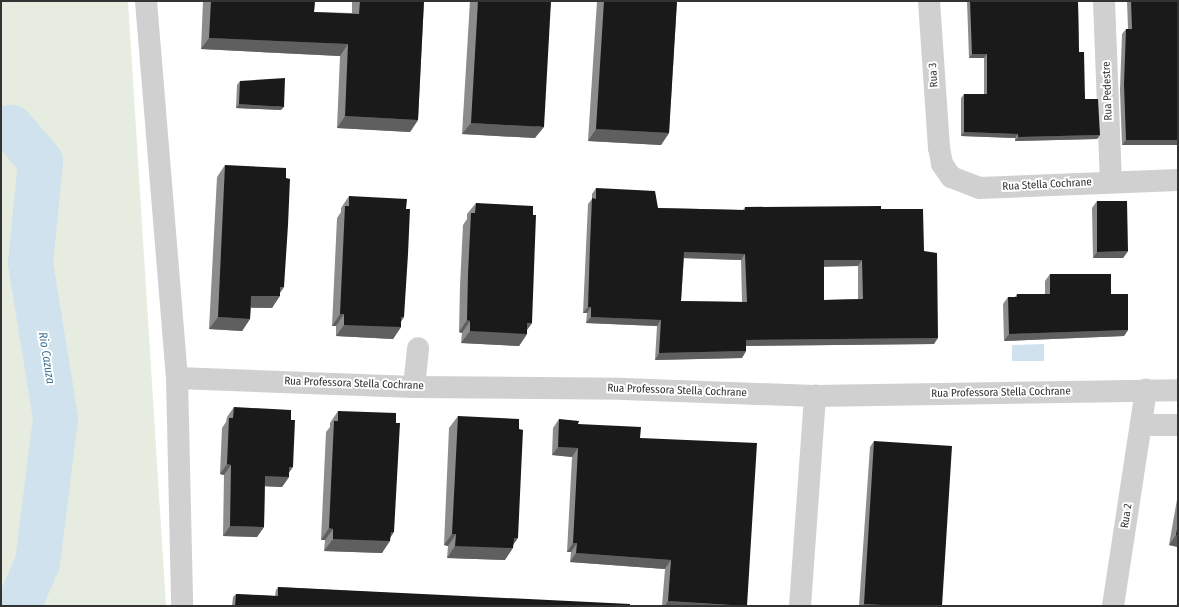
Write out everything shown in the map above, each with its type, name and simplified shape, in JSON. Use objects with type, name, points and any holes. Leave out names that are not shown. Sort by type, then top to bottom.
[{"type":"street","points":[[146,1],[177,378],[182,606]]},
{"type":"street","name":"Rua 3","points":[[929,1],[939,148]]},
{"type":"street","name":"Rua Pedestre","points":[[1104,1],[1111,181]]},
{"type":"street","name":"Rua Stella Cochrane","points":[[939,148],[942,164],[951,177],[979,188],[1111,181],[1178,180]]},
{"type":"street","points":[[414,387],[418,348]]},
{"type":"street","name":"Rua Professora Stella Cochrane","points":[[177,378],[414,387],[624,389],[815,396],[1178,390]]},
{"type":"street","name":"Rua 2","points":[[1113,606],[1146,390]]},
{"type":"street","points":[[800,606],[815,396]]},
{"type":"street","points":[[1141,425],[1178,424]]},
{"type":"shaded area","points":[[1,1],[128,1],[166,606],[1,606]]},
{"type":"water","points":[[1044,344],[1044,361],[1012,361],[1012,345]]},
{"type":"building","points":[[211,1],[315,1],[314,12],[359,14],[360,1],[424,1],[418,120],[345,116],[348,44],[209,38]]},
{"type":"building","points":[[478,1],[551,1],[544,127],[471,123]]},
{"type":"building","points":[[604,1],[677,1],[669,133],[596,129]]},
{"type":"building","points":[[970,1],[1078,1],[1079,52],[1084,52],[1085,99],[1098,99],[1100,135],[1018,137],[1018,134],[964,132],[964,94],[987,94],[987,54],[972,54]]},
{"type":"building","points":[[1131,1],[1178,1],[1178,140],[1126,140],[1124,84],[1126,29],[1132,29]]},
{"type":"building","points":[[285,78],[284,107],[239,104],[240,81]]},
{"type":"building","points":[[225,165],[286,168],[286,178],[290,179],[284,287],[280,287],[280,296],[251,296],[250,319],[218,317]]},
{"type":"building","points":[[596,188],[655,191],[658,208],[745,210],[745,207],[881,206],[881,209],[923,209],[924,251],[937,253],[938,338],[746,340],[746,351],[659,353],[661,320],[591,317],[591,307],[588,307],[592,198],[596,199]],"holes":[[[684,252],[745,254],[747,302],[681,301]],[[824,260],[862,260],[863,299],[824,300]]]},
{"type":"building","points":[[349,196],[407,199],[406,209],[410,209],[408,254],[404,317],[401,317],[401,327],[344,325],[344,314],[340,314],[345,206],[349,206]]},
{"type":"building","points":[[1097,201],[1127,201],[1128,251],[1097,252]]},
{"type":"building","points":[[476,203],[533,206],[533,215],[536,215],[532,323],[527,323],[527,334],[470,331],[470,321],[467,320],[468,274],[471,213],[475,213]]},
{"type":"building","points":[[1050,274],[1111,274],[1111,294],[1128,294],[1128,330],[1009,334],[1008,297],[1017,297],[1017,294],[1050,294]]},
{"type":"building","points":[[234,407],[291,410],[291,420],[295,420],[293,467],[289,467],[289,477],[265,476],[264,527],[230,526],[231,465],[227,464],[229,418],[233,418]]},
{"type":"building","points":[[338,411],[396,413],[396,423],[400,423],[394,532],[391,532],[390,541],[333,539],[333,529],[329,528],[334,421],[338,421]]},
{"type":"building","points":[[458,416],[519,419],[519,429],[523,430],[518,538],[514,538],[513,548],[455,546],[456,534],[452,534]]},
{"type":"building","points":[[559,419],[579,421],[578,424],[641,427],[640,438],[757,443],[747,606],[668,601],[671,560],[576,553],[577,543],[573,543],[578,448],[558,447]]},
{"type":"building","points":[[874,441],[952,446],[942,606],[864,604]]},
{"type":"building","points":[[1178,523],[1178,536],[1176,535]]},
{"type":"building","points":[[278,587],[630,604],[630,606],[235,606],[236,594],[278,596]]},
{"type":"waterway","name":"Rio Cazuza","points":[[1,129],[11,127],[40,161],[30,263],[55,418],[37,562],[18,606]]}]
